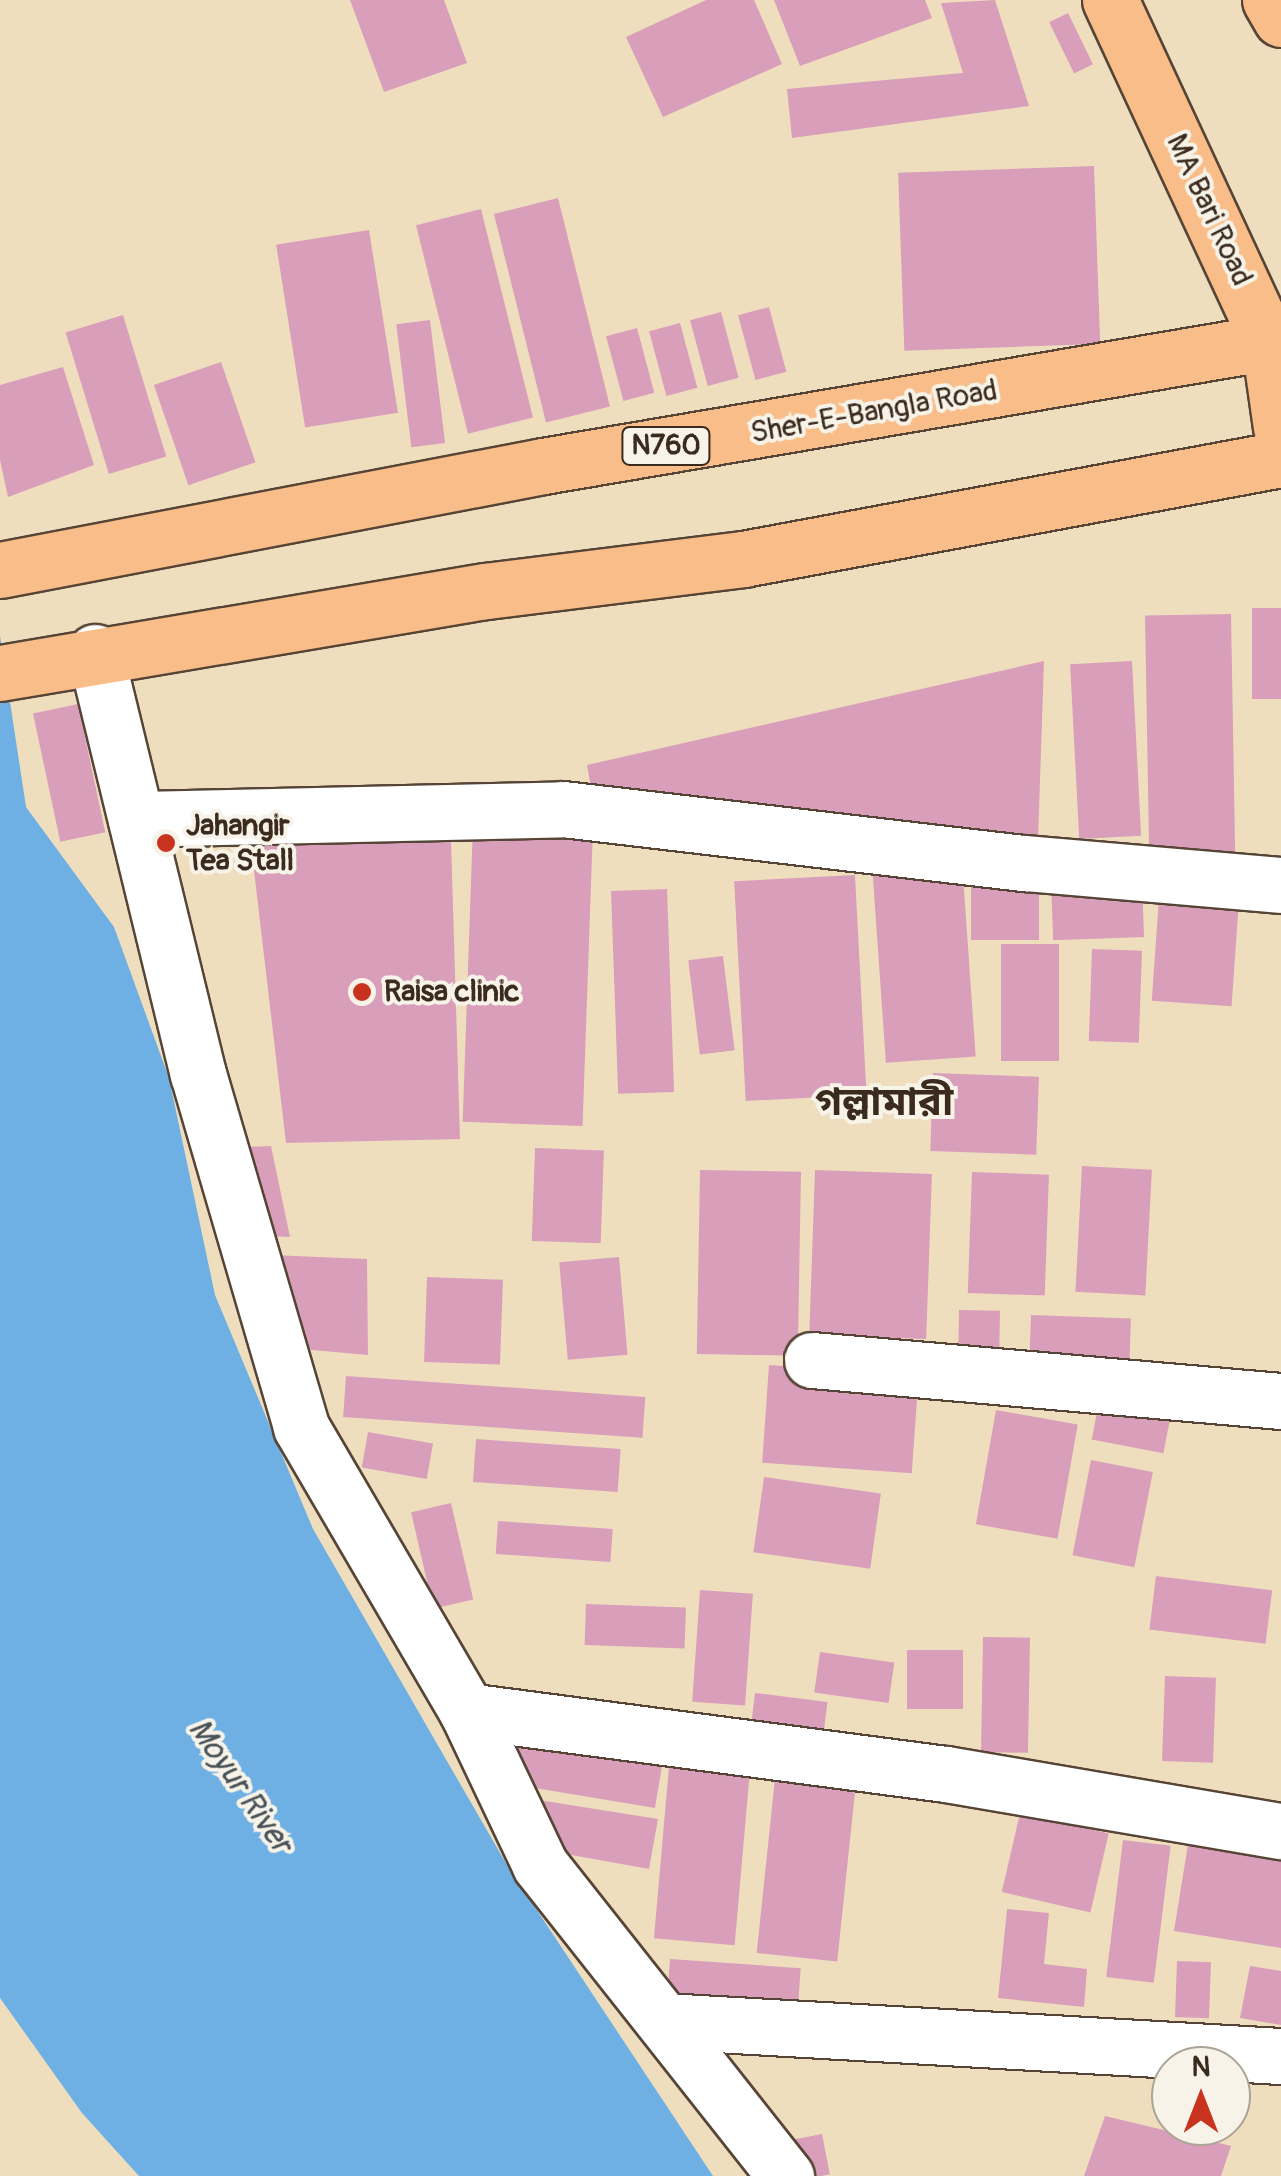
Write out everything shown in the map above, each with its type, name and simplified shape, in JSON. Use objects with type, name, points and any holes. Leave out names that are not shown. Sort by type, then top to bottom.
[{"type":"main road","name":"MA Bari Road","points":[[1110,0],[1275,342],[1281,428]]},
{"type":"main road","points":[[1270,0],[1281,19]]},
{"type":"main road","name":"Sher-E-Bangla Road","points":[[0,570],[543,466],[1275,342]]},
{"type":"main road","points":[[0,673],[74,656],[743,559],[1281,460]]},
{"type":"street","points":[[74,656],[136,819],[198,1074],[301,1427],[467,1711],[540,1865],[786,2176]]},
{"type":"street","points":[[136,819],[562,809],[1025,863],[1281,885]]},
{"type":"street","points":[[812,1360],[1281,1401]]},
{"type":"street","points":[[467,1711],[946,1774],[1281,1831]]},
{"type":"street","points":[[664,2022],[1281,2056]]},
{"type":"water","name":"Moyur River","points":[[0,636],[26,807],[114,927],[169,1078],[215,1295],[313,1529],[507,1865],[713,2176],[139,2176],[82,2113],[0,1998]]},
{"type":"building","points":[[350,0],[444,0],[467,63],[384,92]]},
{"type":"building","points":[[706,0],[754,0],[782,64],[663,117],[626,37]]},
{"type":"building","points":[[774,0],[925,0],[932,18],[800,66]]},
{"type":"building","points":[[995,0],[1029,106],[792,138],[787,89],[963,73],[941,3]]},
{"type":"building","points":[[1068,13],[1093,64],[1074,73],[1049,22]]},
{"type":"building","points":[[1094,166],[1100,344],[904,351],[898,173]]},
{"type":"building","points":[[558,198],[610,407],[546,423],[494,214]]},
{"type":"building","points":[[481,209],[533,418],[468,434],[416,225]]},
{"type":"building","points":[[369,230],[398,413],[305,427],[276,245]]},
{"type":"building","points":[[769,307],[786,372],[755,380],[738,315]]},
{"type":"building","points":[[721,312],[739,378],[708,386],[690,320]]},
{"type":"building","points":[[123,315],[166,457],[109,474],[66,333]]},
{"type":"building","points":[[430,320],[445,443],[411,447],[396,324]]},
{"type":"building","points":[[680,323],[697,388],[666,396],[649,331]]},
{"type":"building","points":[[637,328],[654,393],[623,401],[606,336]]},
{"type":"building","points":[[221,362],[256,462],[188,485],[154,385]]},
{"type":"building","points":[[63,367],[94,465],[8,497],[0,460],[0,385]]},
{"type":"building","points":[[1252,608],[1281,608],[1281,699],[1252,699]]},
{"type":"building","points":[[1231,614],[1235,853],[1149,854],[1145,616]]},
{"type":"building","points":[[1044,661],[1038,840],[595,811],[587,765]]},
{"type":"building","points":[[1132,661],[1141,836],[1079,839],[1070,664]]},
{"type":"building","points":[[78,704],[105,832],[60,842],[33,714]]},
{"type":"building","points":[[473,825],[593,829],[583,1126],[463,1122]]},
{"type":"building","name":"Raisa clinic","points":[[451,841],[460,1139],[286,1143],[251,845]]},
{"type":"building","points":[[962,861],[976,1057],[886,1063],[872,867]]},
{"type":"building","points":[[855,875],[867,1095],[746,1101],[734,881]]},
{"type":"building","points":[[971,877],[1039,877],[1039,940],[971,940]]},
{"type":"building","points":[[1142,879],[1144,937],[1053,940],[1051,882]]},
{"type":"building","points":[[1160,883],[1240,889],[1232,1006],[1152,1001]]},
{"type":"building","points":[[667,889],[674,1092],[618,1094],[611,891]]},
{"type":"building","points":[[1001,944],[1059,944],[1059,1061],[1001,1061]]},
{"type":"building","points":[[1092,949],[1142,951],[1139,1043],[1089,1041]]},
{"type":"building","points":[[723,956],[735,1050],[700,1055],[688,960]]},
{"type":"building","points":[[933,1073],[1039,1077],[1036,1155],[930,1151]]},
{"type":"building","points":[[271,1146],[290,1237],[214,1234],[193,1149]]},
{"type":"building","points":[[535,1148],[604,1150],[601,1243],[532,1241]]},
{"type":"building","points":[[1082,1166],[1152,1170],[1145,1295],[1075,1292]]},
{"type":"building","points":[[700,1170],[801,1172],[798,1356],[697,1354]]},
{"type":"building","points":[[815,1170],[932,1174],[926,1339],[809,1335]]},
{"type":"building","points":[[972,1172],[1049,1175],[1045,1296],[968,1293]]},
{"type":"building","points":[[221,1253],[367,1259],[368,1355],[246,1344]]},
{"type":"building","points":[[619,1257],[628,1355],[568,1360],[559,1262]]},
{"type":"building","points":[[427,1277],[503,1280],[500,1365],[424,1362]]},
{"type":"building","points":[[959,1310],[1000,1311],[999,1360],[958,1359]]},
{"type":"building","points":[[1031,1315],[1131,1318],[1129,1365],[1029,1362]]},
{"type":"building","points":[[769,1365],[919,1375],[912,1473],[762,1463]]},
{"type":"building","points":[[346,1376],[645,1397],[642,1438],[343,1417]]},
{"type":"building","points":[[1098,1407],[1170,1421],[1163,1453],[1092,1439]]},
{"type":"building","points":[[996,1410],[1078,1424],[1058,1539],[976,1524]]},
{"type":"building","points":[[368,1432],[433,1443],[427,1479],[362,1467]]},
{"type":"building","points":[[476,1439],[621,1449],[618,1492],[473,1482]]},
{"type":"building","points":[[1091,1460],[1153,1472],[1134,1567],[1072,1555]]},
{"type":"building","points":[[764,1477],[881,1493],[870,1569],[753,1552]]},
{"type":"building","points":[[451,1503],[473,1599],[433,1609],[411,1512]]},
{"type":"building","points":[[498,1521],[613,1529],[610,1562],[496,1554]]},
{"type":"building","points":[[1156,1576],[1272,1590],[1266,1644],[1149,1630]]},
{"type":"building","points":[[700,1590],[753,1594],[745,1705],[692,1702]]},
{"type":"building","points":[[586,1604],[686,1607],[685,1648],[585,1645]]},
{"type":"building","points":[[983,1637],[1030,1638],[1028,1753],[981,1752]]},
{"type":"building","points":[[907,1650],[963,1650],[963,1709],[907,1709]]},
{"type":"building","points":[[820,1652],[894,1662],[889,1703],[814,1693]]},
{"type":"building","points":[[1165,1676],[1216,1678],[1213,1763],[1162,1761]]},
{"type":"building","points":[[755,1693],[827,1702],[823,1742],[750,1733]]},
{"type":"building","points":[[486,1722],[665,1748],[655,1808],[511,1784]]},
{"type":"building","points":[[670,1755],[751,1762],[735,1945],[654,1938]]},
{"type":"building","points":[[776,1769],[857,1777],[837,1961],[757,1953]]},
{"type":"building","points":[[520,1797],[658,1819],[649,1869],[549,1851]]},
{"type":"building","points":[[1020,1813],[1109,1833],[1090,1912],[1002,1892]]},
{"type":"building","points":[[1190,1832],[1281,1846],[1281,1948],[1174,1931]]},
{"type":"building","points":[[1123,1840],[1171,1846],[1154,1983],[1106,1977]]},
{"type":"building","points":[[1007,1909],[1049,1913],[1044,1964],[1087,1969],[1084,2007],[998,1998]]},
{"type":"building","points":[[670,1959],[801,1968],[797,2022],[666,2013]]},
{"type":"building","points":[[1177,1961],[1211,1962],[1209,2018],[1175,2017]]},
{"type":"building","points":[[1250,1966],[1281,1971],[1281,2025],[1240,2018]]},
{"type":"building","points":[[1105,2116],[1151,2127],[1151,2146],[1231,2146],[1221,2176],[1084,2176]]},
{"type":"building","points":[[822,2134],[830,2174],[801,2176],[794,2140]]},
{"type":"place","name":"Jahangir Tea Stall","points":[[166,843]]},
{"type":"place","name":"Raisa clinic","points":[[362,992]]},
{"type":"district","name":"গল্লামারী","points":[[884,1103]]}]
